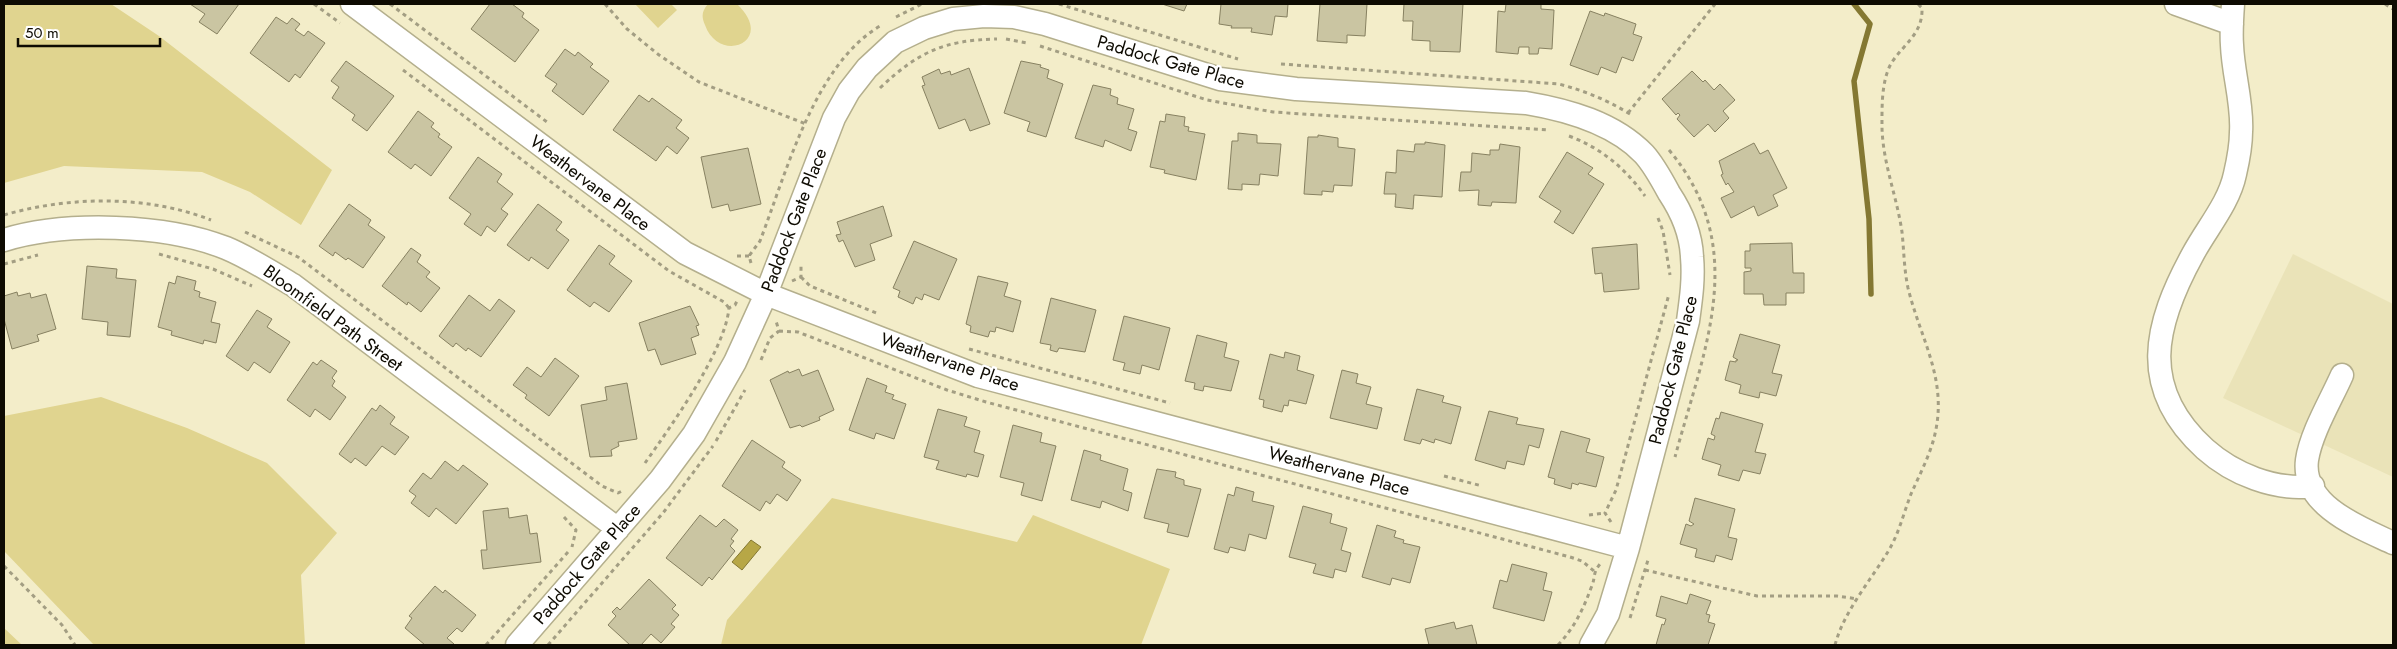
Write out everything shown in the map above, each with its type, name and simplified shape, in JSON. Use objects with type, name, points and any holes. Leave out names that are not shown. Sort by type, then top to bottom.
[{"type":"street","name":"Weathervane Place","points":[[352,4],[685,253],[774,297],[978,376],[1617,545]]},
{"type":"street","points":[[2176,4],[2233,14],[2232,45],[2241,131],[2235,175],[2221,207],[2193,254],[2168,305],[2159,344],[2161,385],[2176,416],[2197,442],[2217,460],[2252,477],[2270,483],[2299,488],[2313,486]]},
{"type":"street","name":"Paddock Gate Place","points":[[517,645],[660,480],[694,434],[774,297],[828,133],[849,91],[867,68],[895,42],[924,28],[953,19],[984,16],[1014,17],[1045,24],[1220,79],[1296,89],[1526,104],[1555,108],[1586,118],[1616,134],[1644,154],[1676,204],[1686,226],[1692,254],[1693,287],[1688,321],[1617,545],[1608,614],[1591,645]]},
{"type":"street","name":"Bloomfield Path Street","points":[[4,240],[48,230],[117,228],[154,231],[202,240],[250,259],[293,285],[618,529]]},
{"type":"street","points":[[2342,375],[2310,448],[2307,462],[2309,477],[2323,502],[2336,512],[2393,543]]},
{"type":"path","points":[[314,4],[343,25]]},
{"type":"path","points":[[390,4],[555,128]]},
{"type":"path","points":[[605,4],[627,29],[658,55],[699,82],[828,133]]},
{"type":"path","points":[[889,21],[922,4]]},
{"type":"path","points":[[1059,4],[1217,54],[1245,61]]},
{"type":"path","points":[[1628,113],[1715,4]]},
{"type":"path","points":[[1835,645],[1848,614],[1890,547],[1934,439],[1938,415],[1939,397],[1935,368],[1908,288],[1903,260],[1902,233],[1885,157],[1882,129],[1885,81],[1891,63],[1918,30],[1922,18],[1922,8],[1918,4]]},
{"type":"path","points":[[2385,4],[2393,9]]},
{"type":"path","points":[[749,256],[760,241],[805,124],[825,84],[846,55],[882,25]]},
{"type":"path","points":[[878,90],[917,57],[944,46],[971,40],[1003,39],[1035,44],[1207,100],[1234,106],[1273,112],[1550,131]]},
{"type":"path","points":[[1273,64],[1536,81],[1583,90],[1610,102],[1634,118]]},
{"type":"path","points":[[396,65],[669,271],[724,302],[729,308],[728,320],[720,339],[699,378],[669,429],[642,467]]},
{"type":"path","points":[[1565,135],[1581,141],[1622,168],[1647,198]]},
{"type":"path","points":[[1667,148],[1683,167],[1697,190],[1710,225],[1717,273],[1715,306],[1673,466]]},
{"type":"path","points":[[186,210],[217,222]]},
{"type":"path","points":[[1656,214],[1663,231],[1671,281]]},
{"type":"path","points":[[243,232],[298,258],[319,272],[602,486],[618,493],[625,489]]},
{"type":"path","points":[[152,253],[213,269],[254,287]]},
{"type":"path","points":[[731,254],[749,256]]},
{"type":"path","points":[[4,264],[40,255]]},
{"type":"path","points":[[729,308],[735,305],[752,266],[749,256]]},
{"type":"path","points":[[804,256],[801,264],[801,277],[810,286],[882,315]]},
{"type":"path","points":[[757,367],[770,338],[780,331],[776,319],[774,297],[792,281],[801,277]]},
{"type":"path","points":[[1606,513],[1616,490],[1666,309],[1669,291]]},
{"type":"path","points":[[964,347],[1172,404]]},
{"type":"path","points":[[548,645],[635,547],[684,488],[713,445],[749,383]]},
{"type":"path","points":[[1439,475],[1487,487]]},
{"type":"path","points":[[1580,512],[1589,515],[1606,513]]},
{"type":"path","points":[[1558,645],[1570,632],[1585,606],[1593,584],[1594,571],[1617,545],[1612,524],[1606,513]]},
{"type":"path","points":[[486,645],[573,546],[577,536],[572,524],[563,516]]},
{"type":"path","points":[[577,536],[582,534]]},
{"type":"path","points":[[1628,622],[1650,551]]},
{"type":"path","points":[[4,566],[62,625],[75,645]]},
{"type":"path","points":[[1645,570],[1757,596],[1837,596],[1858,599]]},
{"type":"shaded area","points":[[4,4],[111,4],[159,36],[332,170],[301,225],[250,192],[202,172],[64,166],[4,183]]},
{"type":"shaded area","points":[[635,4],[671,4],[677,10],[658,28]]},
{"type":"shaded area","points":[[708,4],[737,4],[748,17],[751,29],[748,38],[741,44],[732,46],[722,44],[712,37],[703,19],[703,11]]},
{"type":"shaded area","points":[[2293,254],[2393,304],[2393,477],[2223,398]]},
{"type":"shaded area","points":[[101,397],[187,428],[267,463],[337,533],[301,575],[305,645],[94,645],[4,551],[4,416]]},
{"type":"shaded area","points":[[832,498],[1017,542],[1033,515],[1170,569],[1141,645],[721,645],[727,620]]},
{"type":"shaded area","points":[[751,540],[761,547],[742,570],[732,562]]},
{"type":"shaded area","points":[[4,628],[22,645],[4,645]]},
{"type":"building","points":[[190,4],[239,4],[217,34],[199,22],[205,14]]},
{"type":"building","points":[[490,4],[512,4],[524,13],[522,17],[539,30],[515,62],[471,29]]},
{"type":"building","points":[[1162,4],[1187,4],[1184,11]]},
{"type":"building","points":[[1221,4],[1288,4],[1287,17],[1275,16],[1272,35],[1251,32],[1252,28],[1231,28],[1232,26],[1219,24]]},
{"type":"building","points":[[1320,4],[1367,4],[1365,36],[1347,35],[1347,43],[1317,41]]},
{"type":"building","points":[[1404,4],[1463,4],[1460,52],[1430,51],[1430,41],[1412,40],[1413,21],[1403,21]]},
{"type":"building","points":[[1506,4],[1541,4],[1541,9],[1554,10],[1552,49],[1539,48],[1538,54],[1529,54],[1529,47],[1519,47],[1518,54],[1496,52],[1498,11],[1505,12]]},
{"type":"building","points":[[1590,11],[1604,16],[1605,13],[1636,24],[1633,34],[1642,37],[1633,61],[1622,57],[1616,73],[1601,67],[1598,75],[1570,65]]},
{"type":"building","points":[[276,17],[287,24],[292,18],[300,24],[295,30],[304,36],[308,31],[325,43],[300,78],[295,74],[289,82],[250,53]]},
{"type":"building","points":[[565,49],[575,56],[578,52],[593,64],[590,67],[609,81],[583,115],[552,91],[557,84],[545,76]]},
{"type":"building","points":[[346,61],[394,96],[367,131],[352,120],[355,115],[332,98],[339,87],[331,81]]},
{"type":"building","points":[[1021,61],[1041,65],[1040,67],[1049,70],[1047,78],[1063,84],[1046,137],[1027,131],[1030,122],[1004,113]]},
{"type":"building","points":[[969,68],[990,124],[970,131],[965,119],[939,129],[922,86],[925,85],[922,77],[939,69],[941,74],[950,71],[951,75]]},
{"type":"building","points":[[1692,71],[1703,82],[1705,80],[1714,90],[1720,84],[1735,100],[1723,111],[1729,118],[1715,132],[1708,124],[1694,137],[1677,119],[1680,115],[1678,113],[1676,115],[1662,99]]},
{"type":"building","points":[[1093,85],[1111,89],[1110,95],[1118,98],[1117,104],[1134,109],[1128,129],[1137,132],[1131,151],[1105,140],[1103,147],[1075,138]]},
{"type":"building","points":[[639,95],[649,102],[652,98],[682,120],[676,128],[689,138],[677,154],[667,146],[656,161],[613,130]]},
{"type":"building","points":[[418,111],[434,123],[431,127],[440,134],[438,137],[452,147],[431,176],[415,164],[411,169],[388,152]]},
{"type":"building","points":[[1166,114],[1185,117],[1184,126],[1189,127],[1188,131],[1205,134],[1196,180],[1164,173],[1165,170],[1150,167],[1160,121],[1165,122]]},
{"type":"building","points":[[1238,133],[1257,135],[1257,143],[1281,144],[1278,176],[1260,174],[1259,185],[1242,184],[1242,190],[1228,189],[1232,141],[1238,141]]},
{"type":"building","points":[[1318,135],[1338,138],[1338,147],[1355,149],[1352,186],[1334,185],[1333,192],[1322,191],[1322,195],[1304,194],[1308,137],[1318,137]]},
{"type":"building","points":[[1425,142],[1445,145],[1442,197],[1414,195],[1413,209],[1395,207],[1396,194],[1384,194],[1386,172],[1396,173],[1397,150],[1414,152],[1415,144],[1425,144]]},
{"type":"building","points":[[1754,143],[1760,154],[1768,150],[1787,188],[1773,195],[1778,206],[1758,216],[1754,206],[1731,218],[1721,198],[1734,192],[1728,183],[1726,185],[1721,175],[1723,174],[1719,161]]},
{"type":"building","points":[[1500,144],[1520,147],[1516,203],[1492,202],[1491,206],[1478,205],[1479,190],[1459,191],[1461,172],[1471,172],[1472,153],[1490,155],[1490,150],[1499,150]]},
{"type":"building","points":[[748,148],[761,204],[730,211],[728,204],[712,208],[701,157]]},
{"type":"building","points":[[1567,152],[1593,168],[1588,174],[1604,184],[1573,234],[1554,222],[1561,211],[1539,197]]},
{"type":"building","points":[[478,157],[502,174],[497,182],[513,194],[501,209],[508,214],[495,232],[487,226],[481,236],[464,224],[471,214],[449,198]]},
{"type":"building","points":[[349,204],[371,220],[368,225],[385,237],[363,268],[335,252],[333,256],[319,246]]},
{"type":"building","points":[[538,204],[562,222],[556,230],[569,240],[548,269],[531,257],[529,261],[507,245]]},
{"type":"building","points":[[883,206],[892,236],[870,244],[875,260],[855,267],[843,240],[839,242],[836,235],[841,234],[837,222]]},
{"type":"building","points":[[914,241],[957,259],[939,300],[924,294],[922,300],[916,297],[913,304],[898,297],[900,291],[893,288]]},
{"type":"building","points":[[1792,243],[1793,273],[1804,273],[1804,293],[1786,293],[1786,305],[1764,305],[1763,294],[1744,294],[1744,272],[1751,271],[1751,268],[1745,268],[1745,251],[1750,251],[1750,244]]},
{"type":"building","points":[[1637,244],[1639,289],[1604,292],[1602,273],[1595,274],[1592,248]]},
{"type":"building","points":[[599,245],[615,256],[609,264],[632,281],[609,312],[594,302],[590,307],[567,290]]},
{"type":"building","points":[[411,248],[421,255],[417,262],[430,272],[426,277],[440,288],[421,312],[408,302],[407,305],[382,286]]},
{"type":"building","points":[[87,266],[117,269],[116,278],[136,280],[130,337],[107,335],[108,322],[82,319]]},
{"type":"building","points":[[177,276],[196,281],[194,290],[200,292],[199,297],[216,302],[211,322],[220,324],[216,343],[204,340],[203,344],[171,335],[172,331],[158,327],[169,282],[175,284]]},
{"type":"building","points":[[978,276],[1008,283],[1004,296],[1021,301],[1013,332],[996,327],[995,332],[990,331],[988,337],[970,332],[971,326],[966,324]]},
{"type":"building","points":[[17,292],[18,296],[30,293],[31,298],[46,294],[56,329],[37,335],[39,341],[12,349],[4,319],[4,296]]},
{"type":"building","points":[[469,295],[490,311],[499,299],[515,311],[481,357],[468,348],[466,351],[456,343],[453,347],[439,336]]},
{"type":"building","points":[[1051,298],[1096,310],[1085,352],[1059,348],[1057,352],[1050,350],[1051,345],[1040,343]]},
{"type":"building","points":[[690,306],[699,325],[696,326],[699,335],[691,338],[696,354],[661,365],[655,349],[648,351],[639,323]]},
{"type":"building","points":[[257,310],[272,319],[267,327],[290,342],[270,373],[254,362],[248,371],[226,356]]},
{"type":"building","points":[[1124,316],[1170,328],[1159,370],[1142,365],[1140,374],[1123,370],[1125,363],[1113,360]]},
{"type":"building","points":[[1740,334],[1780,345],[1772,373],[1782,375],[1776,396],[1760,392],[1759,398],[1739,393],[1741,385],[1725,380],[1730,361],[1736,362],[1738,360],[1733,357]]},
{"type":"building","points":[[1197,335],[1227,343],[1224,357],[1239,361],[1231,391],[1204,386],[1203,391],[1194,389],[1195,383],[1185,381]]},
{"type":"building","points":[[1285,352],[1300,356],[1297,370],[1314,375],[1306,404],[1289,400],[1288,406],[1284,405],[1282,412],[1263,407],[1264,400],[1259,399],[1270,354],[1284,358]]},
{"type":"building","points":[[555,358],[579,376],[549,416],[525,398],[527,395],[513,385],[527,367],[541,377]]},
{"type":"building","points":[[321,360],[337,371],[332,378],[335,381],[332,386],[346,397],[330,420],[315,409],[310,417],[287,400],[313,362],[317,365]]},
{"type":"building","points":[[799,369],[802,376],[818,370],[834,410],[819,417],[820,420],[802,427],[800,425],[790,428],[770,380],[788,371],[789,373]]},
{"type":"building","points":[[1342,370],[1358,374],[1356,383],[1371,387],[1366,404],[1382,408],[1377,429],[1330,418]]},
{"type":"building","points":[[867,378],[887,386],[885,392],[894,395],[892,399],[906,404],[894,439],[876,433],[874,439],[849,430]]},
{"type":"building","points":[[627,383],[637,439],[618,442],[619,446],[611,450],[612,456],[590,457],[581,405],[607,400],[605,387]]},
{"type":"building","points":[[1417,389],[1444,396],[1442,402],[1461,407],[1451,444],[1435,439],[1434,443],[1422,439],[1420,444],[1404,440]]},
{"type":"building","points":[[380,405],[395,417],[390,424],[409,437],[395,455],[382,446],[366,466],[355,458],[351,463],[339,454],[372,408],[376,411]]},
{"type":"building","points":[[938,409],[967,417],[964,426],[980,431],[974,452],[984,455],[978,477],[967,474],[966,477],[936,469],[939,461],[924,457]]},
{"type":"building","points":[[1489,411],[1518,418],[1516,424],[1544,429],[1539,448],[1529,445],[1524,465],[1507,461],[1505,469],[1475,460]]},
{"type":"building","points":[[1721,412],[1763,424],[1755,452],[1766,454],[1760,474],[1743,470],[1739,481],[1718,475],[1721,465],[1702,459],[1708,438],[1714,440],[1715,436],[1711,434],[1716,418],[1719,419]]},
{"type":"building","points":[[1013,425],[1042,433],[1040,442],[1056,446],[1042,501],[1021,495],[1024,483],[1000,477]]},
{"type":"building","points":[[1561,431],[1590,439],[1586,452],[1604,457],[1596,487],[1572,483],[1571,489],[1554,484],[1555,479],[1548,477]]},
{"type":"building","points":[[752,440],[785,462],[782,467],[801,480],[787,501],[777,494],[770,504],[766,501],[760,511],[722,486]]},
{"type":"building","points":[[1084,450],[1101,455],[1100,460],[1128,469],[1123,490],[1132,493],[1128,511],[1102,501],[1100,508],[1071,500]]},
{"type":"building","points":[[445,461],[458,471],[463,465],[488,484],[456,524],[436,508],[429,517],[411,503],[416,496],[409,491],[423,473],[431,479]]},
{"type":"building","points":[[1157,469],[1176,472],[1175,477],[1184,480],[1184,485],[1201,489],[1188,537],[1167,532],[1169,524],[1144,518]]},
{"type":"building","points":[[1236,487],[1254,492],[1252,501],[1274,506],[1266,539],[1249,534],[1245,551],[1230,547],[1228,553],[1214,549],[1228,494],[1234,496]]},
{"type":"building","points":[[1695,498],[1735,509],[1728,537],[1737,539],[1732,560],[1716,555],[1714,562],[1695,557],[1697,549],[1680,544],[1686,524],[1691,526],[1694,524],[1689,521]]},
{"type":"building","points":[[1303,506],[1332,514],[1330,523],[1347,528],[1341,550],[1351,553],[1346,572],[1335,569],[1333,578],[1313,573],[1316,564],[1289,557]]},
{"type":"building","points":[[508,508],[509,518],[527,515],[530,534],[537,533],[541,562],[483,569],[481,550],[487,550],[483,511]]},
{"type":"building","points":[[700,515],[716,527],[724,519],[738,530],[731,539],[734,541],[730,546],[735,551],[712,580],[709,577],[702,586],[666,558]]},
{"type":"building","points":[[1377,525],[1396,531],[1394,537],[1404,540],[1403,543],[1420,547],[1410,583],[1392,578],[1390,585],[1362,577]]},
{"type":"building","points":[[1512,564],[1547,573],[1543,590],[1552,592],[1544,621],[1493,608],[1500,580],[1507,582]]},
{"type":"building","points":[[649,579],[676,605],[672,609],[679,615],[671,624],[675,627],[661,643],[651,634],[641,645],[630,645],[608,625],[616,616],[612,612],[617,607],[620,610]]},
{"type":"building","points":[[435,586],[443,593],[445,590],[476,615],[462,632],[457,628],[447,638],[454,644],[452,645],[425,645],[405,628],[412,618],[409,616]]},
{"type":"building","points":[[1690,594],[1711,601],[1706,614],[1710,615],[1708,622],[1715,624],[1708,645],[1656,645],[1662,624],[1664,625],[1666,619],[1656,616],[1661,596],[1687,604]]},
{"type":"building","points":[[1454,622],[1456,629],[1472,625],[1477,645],[1429,645],[1425,629]]},
{"type":"waterway","points":[[1854,4],[1870,24],[1854,81],[1869,219],[1871,294]]}]
